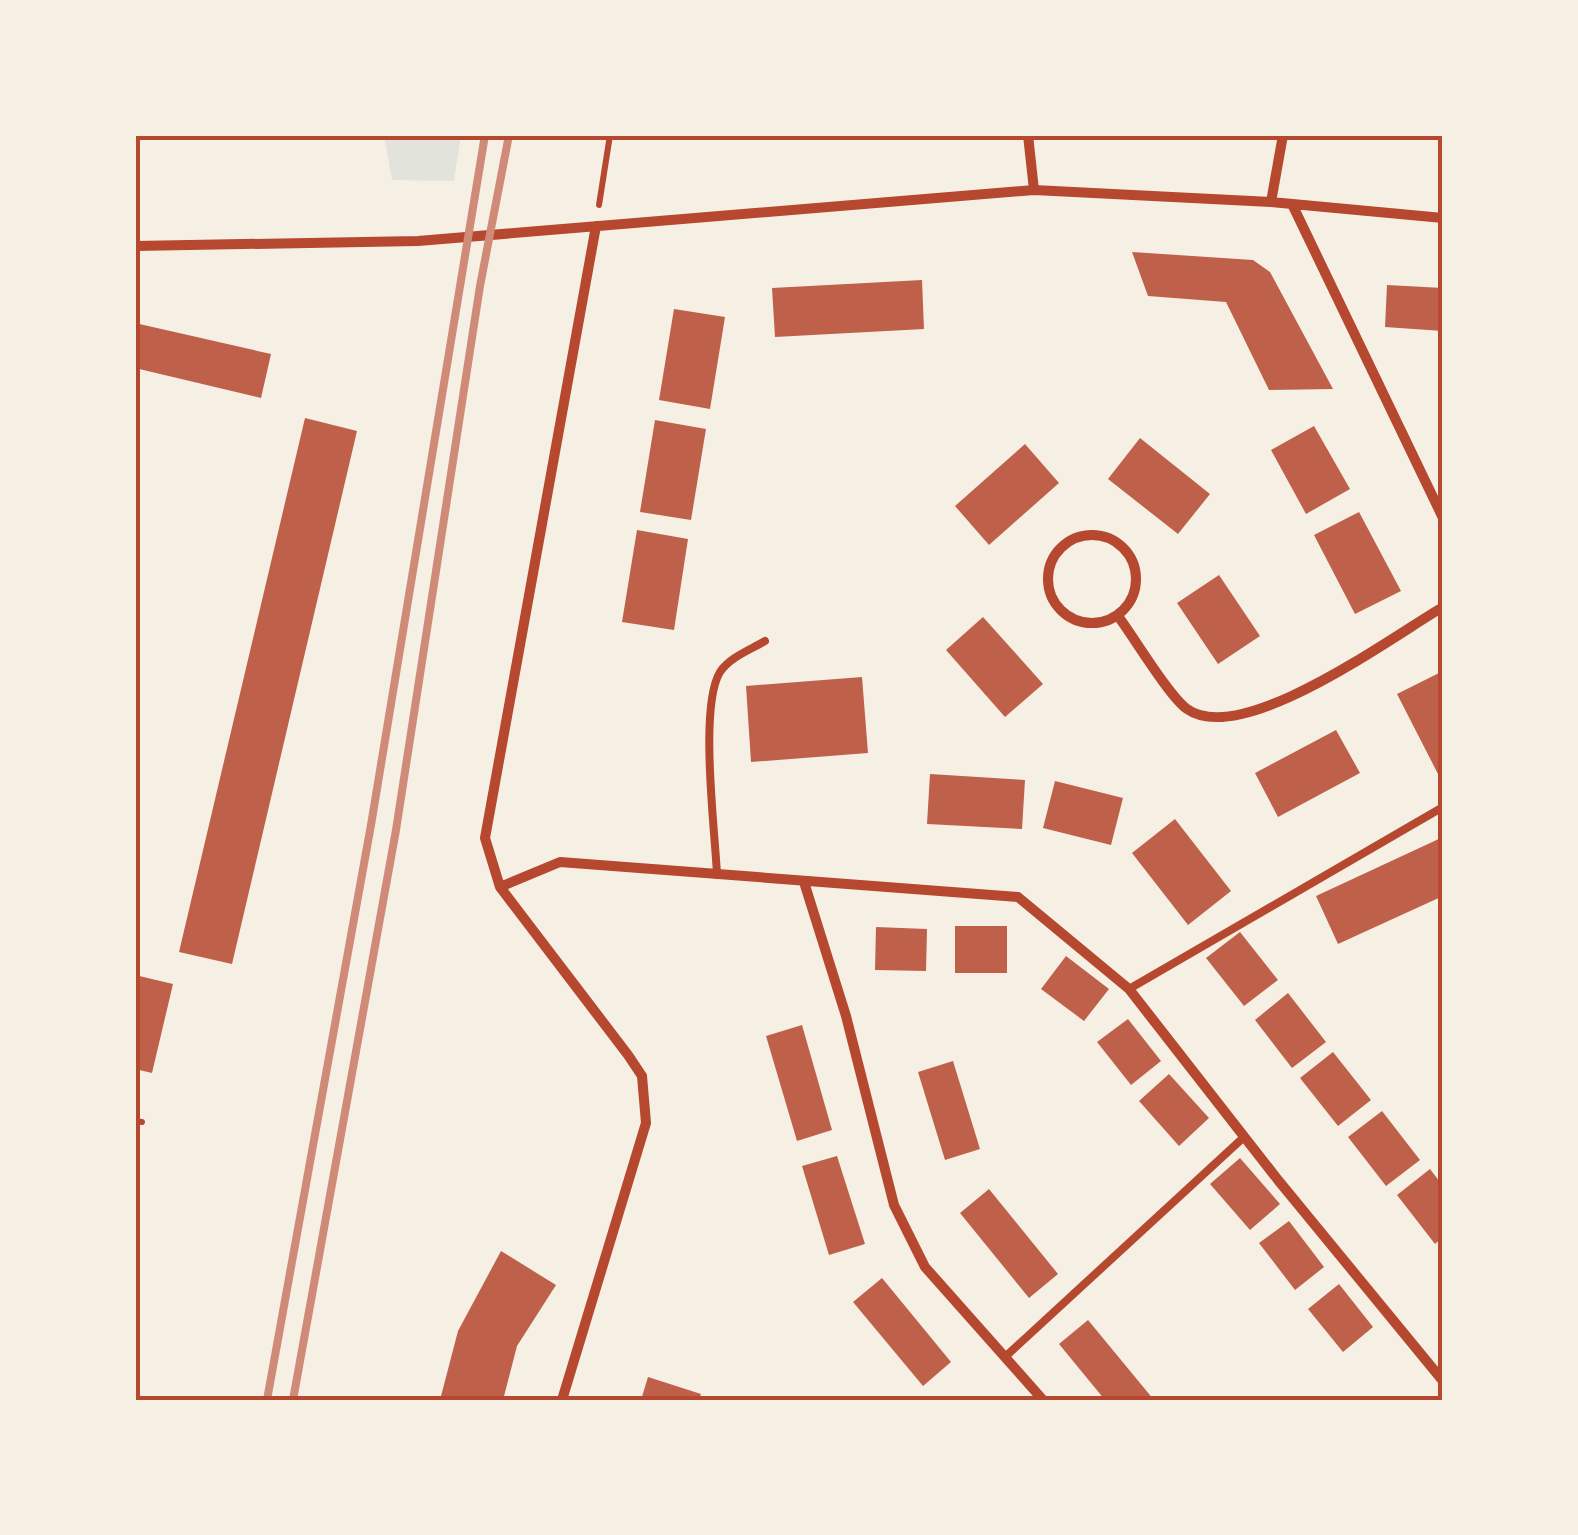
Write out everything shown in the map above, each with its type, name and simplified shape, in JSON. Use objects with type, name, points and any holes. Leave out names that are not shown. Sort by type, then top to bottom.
[{"type":"street","points":[[1028,135],[1034,190]]},
{"type":"street","points":[[1271,202],[1283,135]]},
{"type":"street","points":[[135,246],[418,242],[1034,190],[1271,202],[1443,218]]},
{"type":"street","points":[[1292,204],[1443,518]]},
{"type":"street","points":[[562,1400],[642,1145],[646,1100],[642,1076],[628,1055],[500,887],[485,838],[596,226]]},
{"type":"street","points":[[1092,535],[1106,537],[1128,553],[1134,566],[1135,594],[1118,616],[1089,624],[1074,620],[1053,600],[1048,570],[1064,545],[1092,535]]},
{"type":"street","points":[[1118,616],[1187,709],[1216,717],[1248,714],[1296,694],[1443,607]]},
{"type":"street","points":[[500,887],[560,862],[1018,897],[1130,989],[1244,1138],[1443,1380]]},
{"type":"street","points":[[804,882],[846,1016],[894,1205],[925,1266],[1044,1400]]},
{"type":"lane","points":[[717,875],[710,749],[714,690],[729,662],[765,641]]},
{"type":"lane","points":[[1130,989],[1443,807]]},
{"type":"lane","points":[[1006,1358],[1244,1138]]},
{"type":"path","points":[[596,226],[610,135]]},
{"type":"shaded area","points":[[384,135],[461,135],[454,181],[392,180]]},
{"type":"building","points":[[1132,252],[1253,260],[1270,272],[1333,389],[1269,390],[1226,302],[1148,296]]},
{"type":"building","points":[[922,280],[924,329],[775,337],[772,288]]},
{"type":"building","points":[[1387,285],[1443,288],[1443,331],[1385,327]]},
{"type":"building","points":[[674,309],[725,317],[710,409],[659,400]]},
{"type":"building","points":[[135,323],[271,354],[261,398],[135,368]]},
{"type":"building","points":[[305,418],[357,431],[232,964],[179,952]]},
{"type":"building","points":[[655,420],[706,429],[691,520],[640,512]]},
{"type":"building","points":[[1314,426],[1350,489],[1306,514],[1271,450]]},
{"type":"building","points":[[1140,438],[1210,494],[1178,534],[1108,479]]},
{"type":"building","points":[[1025,444],[1059,483],[989,545],[955,506]]},
{"type":"building","points":[[1359,512],[1401,591],[1355,614],[1314,535]]},
{"type":"building","points":[[637,530],[688,539],[674,630],[622,622]]},
{"type":"building","points":[[1219,575],[1260,636],[1218,664],[1177,603]]},
{"type":"building","points":[[983,617],[1043,684],[1005,717],[946,650]]},
{"type":"building","points":[[1443,671],[1443,771],[1438,774],[1397,694]]},
{"type":"building","points":[[862,677],[868,753],[751,762],[746,686]]},
{"type":"building","points":[[1336,730],[1360,773],[1278,817],[1255,773]]},
{"type":"building","points":[[930,774],[1025,780],[1022,829],[927,824]]},
{"type":"building","points":[[1055,781],[1123,798],[1111,845],[1043,828]]},
{"type":"building","points":[[1175,819],[1231,891],[1188,925],[1132,853]]},
{"type":"building","points":[[1443,837],[1443,896],[1338,944],[1316,896]]},
{"type":"building","points":[[955,926],[1007,926],[1007,973],[955,973]]},
{"type":"building","points":[[876,927],[927,929],[926,971],[875,970]]},
{"type":"building","points":[[1240,932],[1278,980],[1244,1006],[1206,958]]},
{"type":"building","points":[[1066,956],[1109,989],[1084,1021],[1041,989]]},
{"type":"building","points":[[135,975],[173,984],[152,1073],[135,1069]]},
{"type":"building","points":[[1288,993],[1326,1042],[1292,1068],[1255,1020]]},
{"type":"building","points":[[1128,1019],[1161,1061],[1131,1085],[1097,1042]]},
{"type":"building","points":[[802,1025],[832,1130],[797,1141],[766,1036]]},
{"type":"building","points":[[1333,1052],[1371,1100],[1338,1126],[1300,1078]]},
{"type":"building","points":[[953,1061],[980,1149],[945,1160],[918,1072]]},
{"type":"building","points":[[1169,1074],[1209,1118],[1179,1146],[1139,1101]]},
{"type":"building","points":[[1382,1111],[1420,1160],[1386,1186],[1348,1137]]},
{"type":"building","points":[[837,1156],[865,1244],[829,1255],[802,1166]]},
{"type":"building","points":[[1240,1158],[1280,1204],[1250,1230],[1210,1184]]},
{"type":"building","points":[[1430,1169],[1443,1186],[1443,1237],[1435,1244],[1397,1195]]},
{"type":"building","points":[[989,1189],[1058,1274],[1029,1298],[960,1213]]},
{"type":"building","points":[[1289,1221],[1324,1267],[1295,1290],[1259,1243]]},
{"type":"building","points":[[501,1251],[556,1285],[517,1346],[503,1400],[440,1400],[458,1331]]},
{"type":"building","points":[[882,1278],[951,1362],[923,1386],[853,1302]]},
{"type":"building","points":[[1339,1284],[1373,1327],[1343,1352],[1308,1309]]},
{"type":"building","points":[[1088,1320],[1154,1400],[1105,1400],[1059,1344]]},
{"type":"building","points":[[648,1377],[701,1394],[699,1400],[641,1400]]},
{"type":"railway","points":[[267,1400],[371,825],[485,135]]},
{"type":"railway","points":[[293,1400],[396,830],[480,286],[509,135]]}]
